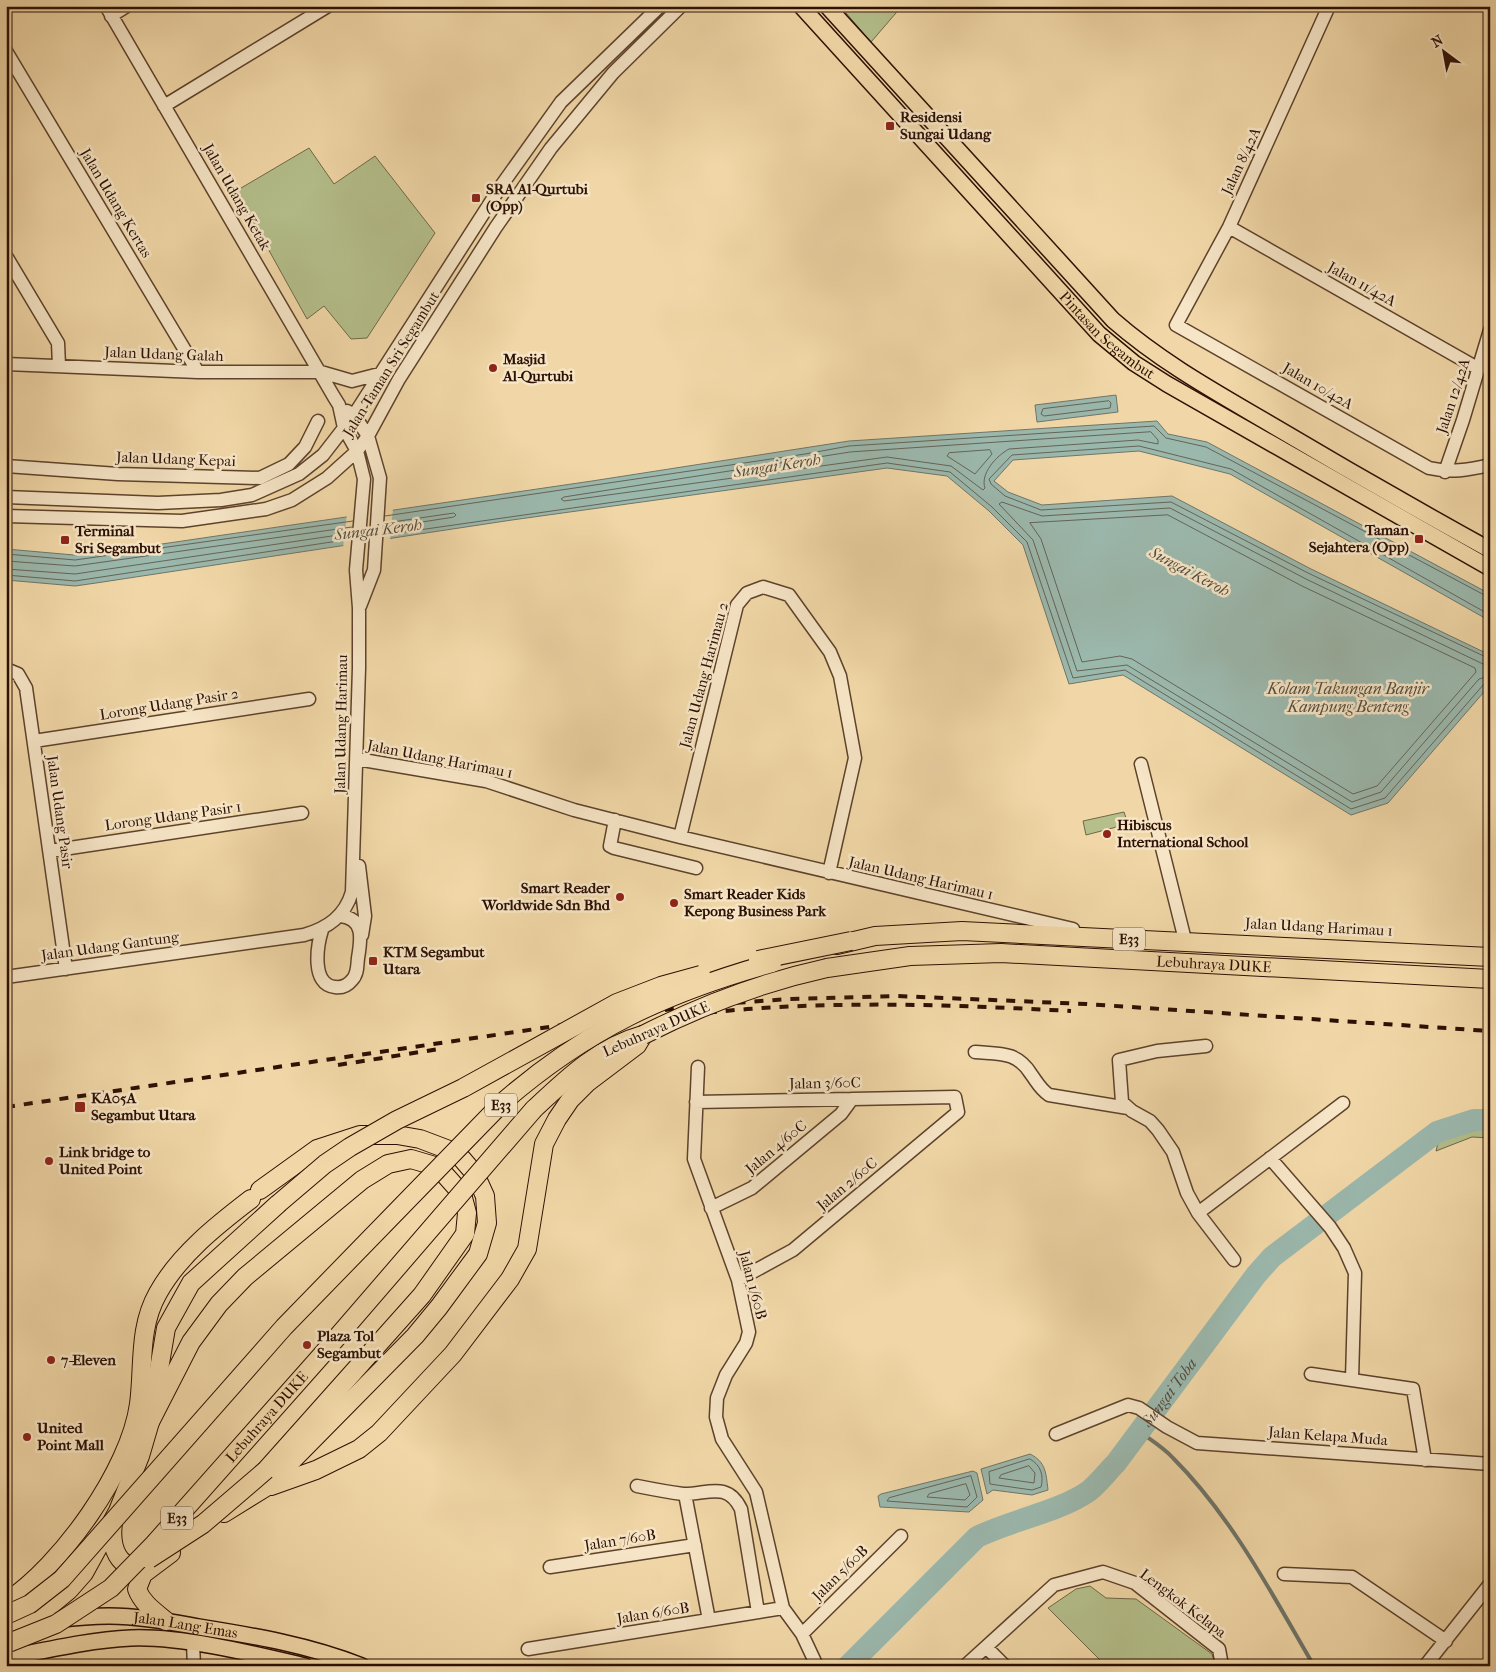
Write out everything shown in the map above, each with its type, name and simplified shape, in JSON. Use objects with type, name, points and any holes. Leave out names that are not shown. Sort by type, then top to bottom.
[{"type":"highway","name":"Lebuhraya DUKE","points":[[6,1615],[30,1604],[62,1579],[284,1327],[503,1102],[531,1078],[599,1031],[640,1010],[737,973],[850,941],[875,936],[962,931],[1490,955]]},
{"type":"highway","points":[[159,1562],[139,1568],[123,1562],[116,1554],[112,1537],[113,1524],[133,1477],[150,1422],[166,1328],[190,1283],[325,1164],[350,1147],[618,1003],[661,986],[740,964],[850,941]]},
{"type":"highway","name":"Lebuhraya DUKE","points":[[6,1644],[56,1624],[111,1588],[154,1544],[320,1357],[534,1109],[564,1080],[602,1051],[625,1040],[643,1035],[681,1016],[743,991],[795,976],[872,960],[920,955],[1001,952],[1490,979]]},
{"type":"highway","points":[[166,1620],[148,1607],[140,1596],[137,1589],[143,1574],[232,1507],[266,1488],[316,1470],[359,1449],[379,1432],[453,1354],[510,1279],[527,1249],[544,1144],[557,1119],[570,1100],[588,1082],[637,1045],[643,1035]]},
{"type":"highway","points":[[6,1602],[43,1573],[81,1527],[104,1491],[124,1451],[139,1405],[142,1343],[147,1319],[157,1294],[183,1258],[255,1195],[317,1149],[360,1135],[397,1135],[420,1139],[457,1153],[475,1174],[485,1196],[487,1223],[478,1254],[439,1307],[355,1399],[266,1488]]},
{"type":"highway","points":[[111,1588],[148,1559],[203,1524],[266,1470],[422,1296],[465,1234],[467,1213],[462,1194],[438,1166],[411,1159],[388,1164],[362,1180],[245,1276],[219,1304],[191,1342],[150,1422]]},
{"type":"highway","points":[[6,1626],[45,1607],[69,1590],[84,1573],[118,1511]]},
{"type":"main road","name":"Pintasan Segambut","points":[[801,6],[1099,334],[1134,363],[1323,475],[1490,568]]},
{"type":"main road","name":"Pintasan Segambut","points":[[827,6],[913,98],[1113,320],[1139,343],[1178,370],[1490,550]]},
{"type":"main road","name":"Jalan Lang Emas","points":[[6,1626],[55,1619],[110,1616],[166,1620],[269,1638],[330,1654],[362,1666]]},
{"type":"main road","name":"Jalan Lang Emas","points":[[6,1658],[61,1647],[130,1638],[193,1644],[305,1666]]},
{"type":"street","points":[[108,11],[127,6]]},
{"type":"street","points":[[164,106],[328,6]]},
{"type":"street","name":"Jalan Taman Sri Segambut","points":[[6,497],[158,503],[221,500],[252,495],[299,474],[323,455],[354,415],[383,373],[501,186],[562,102],[660,6]]},
{"type":"street","name":"Jalan Taman Sri Segambut","points":[[6,516],[182,521],[249,512],[292,500],[327,478],[356,451],[368,436],[399,379],[496,227],[551,148],[613,73],[682,6]]},
{"type":"street","name":"Jalan 8/42A","points":[[1176,325],[1229,227],[1329,6]]},
{"type":"street","name":"Jalan Udang Ketak","points":[[108,11],[321,372],[339,405],[344,428],[356,451]]},
{"type":"street","name":"Jalan Udang Kertas","points":[[6,51],[198,372]]},
{"type":"street","name":"Jalan 11/42A","points":[[1229,227],[1479,369]]},
{"type":"street","points":[[6,256],[58,343],[59,366]]},
{"type":"street","name":"Jalan 10/42A","points":[[1176,325],[1429,468],[1445,472]]},
{"type":"street","name":"Jalan 12/42A","points":[[1445,472],[1490,330]]},
{"type":"street","name":"Jalan Udang Galah","points":[[6,364],[198,372],[321,372],[352,380],[365,379],[383,373]]},
{"type":"street","name":"Jalan Udang Ketak","points":[[339,405],[354,415]]},
{"type":"street","name":"Jalan Udang Harimau","points":[[354,415],[368,436],[380,478],[374,570],[359,608]]},
{"type":"street","name":"Jalan Udang Kepai","points":[[6,466],[118,474],[260,478],[289,464],[305,447],[318,421]]},
{"type":"street","name":"Jalan Udang Harimau","points":[[219,948],[304,935],[322,930],[340,916],[352,892],[355,841],[359,608],[356,570],[364,479],[356,451]]},
{"type":"street","points":[[1445,472],[1464,471],[1490,465]]},
{"type":"street","name":"Jalan Udang Harimau 2","points":[[680,837],[737,604],[747,593],[763,587],[789,595],[830,652],[840,676],[855,758],[829,873]]},
{"type":"street","name":"Jalan Udang Pasir","points":[[6,669],[18,674],[26,688],[66,969]]},
{"type":"street","name":"Lorong Udang Pasir 2","points":[[34,741],[309,699]]},
{"type":"street","name":"Jalan Udang Harimau 1","points":[[357,759],[486,781],[574,810],[1063,928],[1490,955]]},
{"type":"street","points":[[1141,764],[1184,936]]},
{"type":"street","name":"Lorong Udang Pasir 1","points":[[50,851],[302,813]]},
{"type":"street","points":[[615,820],[610,846],[696,868]]},
{"type":"street","name":"Jalan Udang Harimau","points":[[355,841],[365,916],[361,937]]},
{"type":"street","points":[[322,930],[318,972],[325,983],[336,987],[348,984],[356,974],[361,937],[360,930],[353,920],[340,916]]},
{"type":"street","name":"Jalan Udang Gantung","points":[[6,978],[219,948]]},
{"type":"street","points":[[1128,1108],[1121,1099],[1119,1060],[1158,1051],[1206,1046]]},
{"type":"street","points":[[975,1052],[1010,1055],[1019,1059],[1041,1090],[1049,1095],[1128,1108],[1150,1120],[1173,1152],[1186,1194],[1234,1260]]},
{"type":"street","name":"Jalan 1/60B","points":[[698,1067],[694,1159],[738,1280],[749,1332],[746,1343],[726,1375],[717,1398],[716,1418],[722,1439],[756,1492],[783,1608],[802,1634],[817,1666]]},
{"type":"street","name":"Jalan 3/60C","points":[[696,1102],[955,1097]]},
{"type":"street","name":"Jalan 2/60C","points":[[738,1280],[793,1250],[958,1112],[955,1097]]},
{"type":"street","name":"Jalan 4/60C","points":[[711,1208],[752,1188],[840,1114],[852,1099]]},
{"type":"street","points":[[1198,1213],[1343,1104]]},
{"type":"street","points":[[1270,1158],[1330,1227],[1344,1248],[1355,1272],[1352,1379]]},
{"type":"street","points":[[1311,1374],[1413,1389],[1425,1460]]},
{"type":"street","name":"Jalan Kelapa Muda","points":[[1056,1434],[1128,1405],[1139,1408],[1167,1427],[1197,1443],[1490,1464]]},
{"type":"street","points":[[637,1486],[685,1494],[698,1491],[722,1492],[736,1499],[740,1509],[758,1612]]},
{"type":"street","points":[[736,1499],[756,1492]]},
{"type":"street","points":[[685,1494],[709,1620]]},
{"type":"street","name":"Jalan 5/60B","points":[[802,1634],[901,1536]]},
{"type":"street","name":"Jalan 7/60B","points":[[550,1567],[695,1545]]},
{"type":"street","name":"Lengkok Kelapa","points":[[966,1666],[1054,1586],[1103,1572],[1135,1583],[1219,1649],[1222,1666]]},
{"type":"street","points":[[1284,1574],[1352,1577],[1446,1641]]},
{"type":"street","points":[[1425,1666],[1490,1584]]},
{"type":"street","name":"Jalan 6/60B","points":[[528,1649],[783,1608]]},
{"type":"street","points":[[193,1644],[194,1666]]},
{"type":"street","points":[[986,1647],[1005,1666]]},
{"type":"green space","points":[[840,6],[902,6],[871,42]]},
{"type":"green space","points":[[309,148],[334,184],[375,156],[435,233],[367,338],[351,339],[324,306],[307,319],[236,191]]},
{"type":"green space","points":[[1124,812],[1128,824],[1086,835],[1083,821]]},
{"type":"green space","points":[[1478,1125],[1490,1126],[1490,1138],[1472,1137],[1436,1151],[1439,1139]]},
{"type":"green space","points":[[1090,1586],[1106,1598],[1136,1599],[1212,1654],[1215,1664],[1106,1666],[1048,1608],[1076,1589]]},
{"type":"water","points":[[1116,395],[1118,412],[1037,422],[1035,405]]},
{"type":"water","name":"Kolam Takungan Banjir Kampung Benteng","points":[[1157,421],[1168,434],[1207,442],[1490,594],[1490,621],[1230,474],[1139,451],[1013,460],[994,481],[1008,492],[1042,505],[1172,496],[1311,569],[1490,655],[1490,685],[1388,803],[1351,815],[1123,675],[1069,684],[1023,545],[989,511],[947,476],[887,468],[512,520],[75,586],[6,580],[6,549],[74,555],[121,550],[592,481],[849,441]]},
{"type":"water","points":[[1030,1454],[1042,1464],[1046,1473],[1048,1490],[1032,1495],[993,1490],[987,1494],[981,1469]]},
{"type":"water","points":[[973,1471],[977,1473],[983,1500],[969,1512],[880,1507],[878,1496],[881,1494]]},
{"type":"pier","points":[[393,508],[390,541],[343,548],[347,514]]},
{"type":"waterway","name":"Sungai Toba","points":[[848,1666],[977,1537],[1064,1505],[1096,1485],[1116,1463],[1256,1275],[1272,1257],[1437,1132],[1474,1120],[1490,1120]]},
{"type":"waterway","points":[[1140,1432],[1169,1454],[1214,1505],[1250,1557],[1314,1666]]},
{"type":"railway","points":[[6,1107],[693,1006],[788,999],[898,996],[1086,1004],[1490,1031]]},
{"type":"railway","points":[[672,1017],[771,1007],[821,1005],[971,1006],[1071,1011]]},
{"type":"railway","points":[[338,1065],[439,1049]]},
{"type":"place","name":"Residensi Sungai Udang","points":[[890,126]]},
{"type":"place","name":"SRA Al-Qurtubi (Opp)","points":[[476,198]]},
{"type":"place","name":"Masjid Al-Qurtubi","points":[[493,368]]},
{"type":"place","name":"Taman Sejahtera (Opp)","points":[[1419,539]]},
{"type":"place","name":"Terminal Sri Segambut","points":[[65,540]]},
{"type":"place","name":"Hibiscus International School","points":[[1107,834]]},
{"type":"place","name":"Smart Reader Worldwide Sdn Bhd","points":[[620,897]]},
{"type":"place","name":"Smart Reader Kids Kepong Business Park","points":[[674,903]]},
{"type":"place","name":"KTM Segambut Utara","points":[[373,961]]},
{"type":"place","name":"KA05A Segambut Utara","points":[[80,1107]]},
{"type":"place","name":"Link bridge to United Point","points":[[49,1161]]},
{"type":"place","name":"Plaza Tol Segambut","points":[[307,1345]]},
{"type":"place","name":"7-Eleven","points":[[51,1360]]},
{"type":"place","name":"United Point Mall","points":[[27,1437]]},
{"type":"water label","name":"Sungai Keroh","points":[[777,465]]},
{"type":"water label","name":"Sungai Keroh","points":[[378,529]]},
{"type":"water label","name":"Sungai Keroh","points":[[1190,571]]}]
